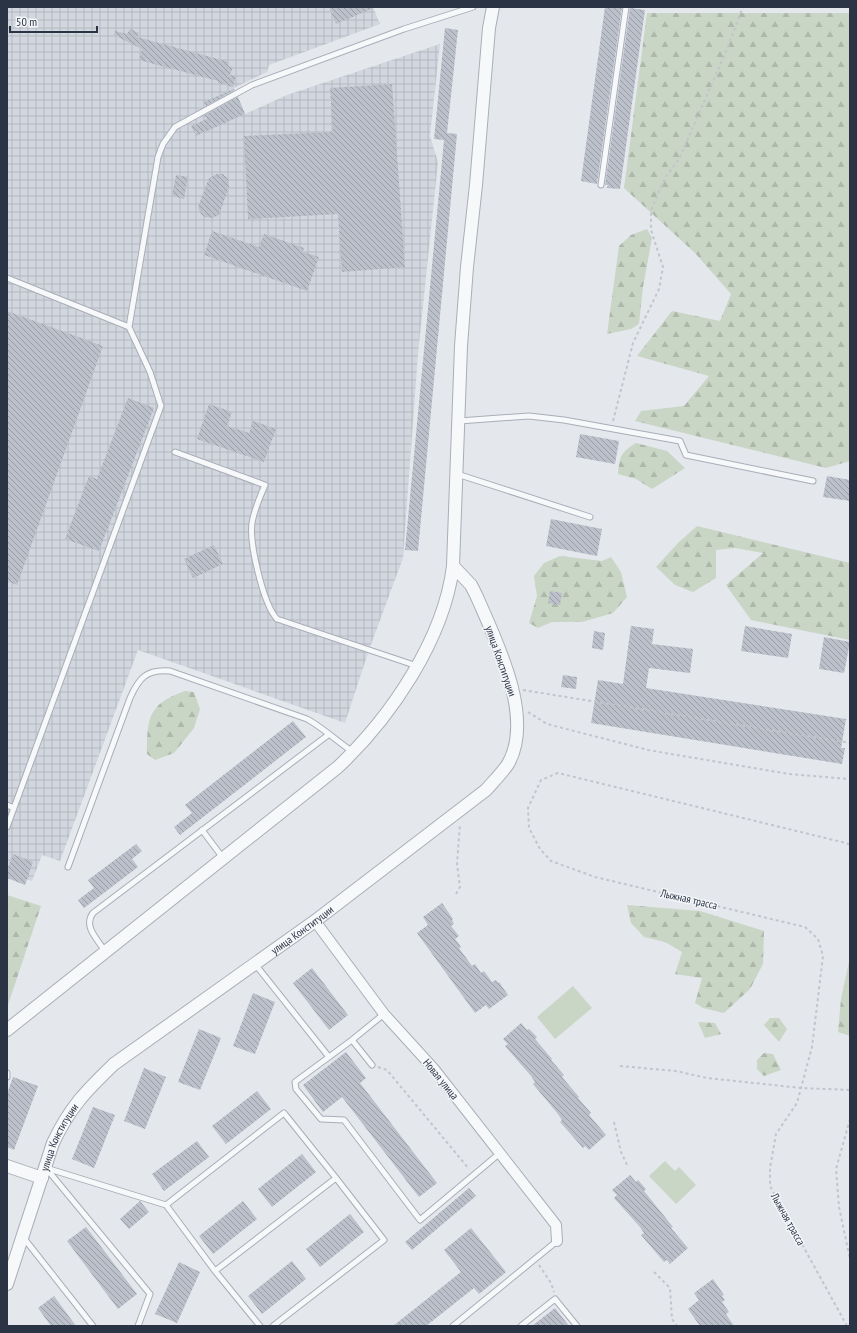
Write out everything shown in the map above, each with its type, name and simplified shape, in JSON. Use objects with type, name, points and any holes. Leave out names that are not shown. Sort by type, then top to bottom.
[{"type":"street","points":[[7,1030],[320,782],[368,738],[397,700],[417,666],[443,608],[452,578],[457,422],[467,267],[476,185],[489,28],[493,7]]},
{"type":"street","name":"улица Конституции","points":[[7,1284],[10,1265],[23,1237],[44,1173],[63,1123],[85,1091],[114,1064],[315,921],[458,812],[486,790],[508,763],[517,737],[516,706],[512,688],[477,596],[471,585],[453,566]]},
{"type":"street","name":"Новая улица","points":[[315,921],[384,1014],[434,1069],[556,1225],[557,1241]]},
{"type":"street","points":[[7,1166],[44,1173]]},
{"type":"lane","points":[[7,827],[161,406],[150,372],[129,327],[158,157],[163,144],[175,127],[189,118],[269,77],[404,29],[473,7]]},
{"type":"lane","points":[[601,185],[626,7]]},
{"type":"lane","points":[[7,278],[129,327]]},
{"type":"lane","points":[[457,422],[529,416],[564,420],[680,441],[686,455],[813,480]]},
{"type":"lane","points":[[175,452],[265,485],[252,521],[251,536],[266,601],[277,619],[417,666]]},
{"type":"lane","points":[[456,474],[590,517]]},
{"type":"lane","points":[[68,868],[130,698],[143,676],[152,672],[170,672],[307,719],[319,726],[328,735],[353,752]]},
{"type":"lane","points":[[106,952],[89,928],[90,917],[93,913],[328,735]]},
{"type":"lane","points":[[7,805],[14,808]]},
{"type":"lane","points":[[202,830],[224,858]]},
{"type":"lane","points":[[254,963],[329,1057]]},
{"type":"lane","points":[[384,1014],[352,1040],[295,1082],[296,1089],[321,1119],[344,1120],[420,1220],[500,1153]]},
{"type":"lane","points":[[352,1040],[372,1065]]},
{"type":"lane","points":[[7,1073],[7,1077]]},
{"type":"lane","points":[[166,1205],[284,1113],[384,1240],[273,1326]]},
{"type":"lane","points":[[44,1173],[166,1205],[215,1271],[260,1326]]},
{"type":"lane","points":[[44,1173],[150,1294],[138,1326]]},
{"type":"lane","points":[[215,1271],[336,1178]]},
{"type":"lane","points":[[23,1237],[92,1326]]},
{"type":"lane","points":[[454,1326],[557,1241]]},
{"type":"lane","points":[[521,1326],[555,1299],[577,1326]]},
{"type":"path","points":[[611,429],[633,343],[659,289],[663,267],[651,230],[651,217],[657,193],[679,159],[725,54],[743,7]]},
{"type":"path","points":[[512,688],[850,743]]},
{"type":"path","points":[[516,706],[547,724],[648,750],[789,774],[850,779]]},
{"type":"path","name":"Лыжная трасса","points":[[847,1326],[770,1186],[770,1168],[776,1134],[797,1102],[812,1047],[821,985],[823,956],[818,939],[805,927],[595,877],[551,861],[540,849],[529,828],[528,808],[541,780],[558,773],[850,845]]},
{"type":"path","points":[[456,894],[460,887],[457,864],[457,843],[460,828],[458,812]]},
{"type":"path","points":[[372,1065],[387,1070],[474,1175]]},
{"type":"path","points":[[620,1066],[676,1071],[707,1078],[801,1088],[850,1090]]},
{"type":"path","points":[[850,1119],[836,1169],[839,1207],[850,1259]]},
{"type":"path","points":[[614,1122],[621,1152],[628,1167]]},
{"type":"path","points":[[535,1259],[551,1283],[555,1299]]},
{"type":"path","points":[[654,1272],[670,1288],[672,1319],[677,1326]]},
{"type":"shaded area","points":[[7,7],[373,7],[380,24],[269,65],[267,72],[234,88],[245,114],[287,95],[440,44],[430,136],[438,162],[418,354],[403,558],[369,650],[345,723],[138,650],[60,861],[42,855],[32,881],[7,872]]},
{"type":"green space","points":[[647,13],[850,13],[850,461],[826,468],[635,421],[641,411],[684,406],[709,376],[637,356],[672,311],[720,321],[731,294],[695,253],[624,188]]},
{"type":"green space","points":[[647,229],[652,238],[643,287],[639,324],[631,329],[607,334],[619,246],[631,235]]},
{"type":"green space","points":[[636,443],[667,451],[685,468],[652,489],[636,479],[618,474],[620,459],[624,452]]},
{"type":"green space","points":[[697,526],[850,563],[850,640],[751,620],[726,585],[763,553],[735,548],[716,550],[716,578],[693,592],[675,585],[656,567],[679,542]]},
{"type":"green space","points":[[560,556],[602,561],[611,557],[621,572],[627,597],[613,613],[582,622],[552,622],[538,628],[529,623],[537,596],[534,576],[544,563]]},
{"type":"green space","points":[[185,691],[194,692],[200,709],[194,728],[174,753],[155,760],[147,754],[149,722],[152,714],[163,701]]},
{"type":"green space","points":[[7,895],[41,906],[7,1008]]},
{"type":"green space","points":[[627,905],[700,911],[764,931],[763,964],[750,989],[724,1013],[703,1008],[695,1003],[702,978],[675,974],[682,952],[665,942],[644,937],[631,923]]},
{"type":"green space","points":[[850,957],[850,1036],[838,1032],[841,999]]},
{"type":"green space","points":[[573,986],[592,1008],[555,1039],[537,1017]]},
{"type":"green space","points":[[770,1018],[779,1018],[787,1029],[779,1042],[764,1025]]},
{"type":"green space","points":[[698,1022],[715,1023],[721,1034],[705,1038]]},
{"type":"green space","points":[[764,1053],[773,1054],[781,1070],[764,1076],[757,1069],[757,1060]]},
{"type":"green space","points":[[665,1161],[675,1171],[679,1167],[696,1185],[676,1204],[649,1176]]},
{"type":"building","points":[[329,7],[376,7],[336,24]]},
{"type":"building","points":[[605,7],[622,7],[597,184],[581,181]]},
{"type":"building","points":[[630,8],[645,10],[620,189],[607,188],[608,185],[605,185]]},
{"type":"building","points":[[445,28],[458,30],[447,133],[457,134],[418,551],[405,550],[444,140],[434,139]]},
{"type":"building","points":[[130,29],[139,33],[137,37],[229,62],[228,66],[233,67],[230,75],[236,76],[233,87],[218,83],[218,81],[139,60],[142,49],[114,35],[115,31],[127,34]]},
{"type":"building","points":[[392,84],[405,267],[342,272],[338,214],[248,219],[244,136],[333,132],[330,88]]},
{"type":"building","points":[[234,90],[206,106],[204,102]]},
{"type":"building","points":[[238,97],[245,114],[196,136],[191,126],[207,119],[205,115]]},
{"type":"building","points":[[217,174],[223,174],[228,179],[229,187],[219,215],[213,218],[205,217],[201,214],[198,207],[209,178]]},
{"type":"building","points":[[176,175],[188,177],[184,199],[172,196]]},
{"type":"building","points":[[212,231],[259,247],[264,234],[304,248],[303,252],[319,257],[307,291],[204,255]]},
{"type":"building","points":[[7,311],[103,346],[17,585],[7,581]]},
{"type":"building","points":[[128,398],[154,408],[99,551],[65,539],[89,476],[97,479]]},
{"type":"building","points":[[209,404],[232,412],[227,426],[249,433],[253,421],[276,429],[264,462],[197,439]]},
{"type":"building","points":[[580,434],[619,441],[615,464],[576,457]]},
{"type":"building","points":[[827,476],[850,480],[850,501],[823,497]]},
{"type":"building","points":[[551,519],[602,529],[597,556],[546,546]]},
{"type":"building","points":[[214,545],[223,564],[193,578],[184,559]]},
{"type":"building","points":[[550,591],[562,593],[560,605],[548,603]]},
{"type":"building","points":[[631,626],[654,629],[652,644],[693,649],[690,673],[649,668],[646,688],[846,719],[841,748],[845,748],[842,764],[591,723],[598,680],[623,684]]},
{"type":"building","points":[[745,626],[792,634],[788,658],[741,651]]},
{"type":"building","points":[[594,631],[605,633],[603,650],[592,648]]},
{"type":"building","points":[[824,637],[850,642],[844,673],[819,669]]},
{"type":"building","points":[[563,675],[577,677],[576,689],[561,687]]},
{"type":"building","points":[[293,721],[306,737],[180,835],[174,827],[192,813],[185,805]]},
{"type":"building","points":[[136,844],[142,851],[132,859],[138,867],[84,908],[78,900],[94,888],[88,880]]},
{"type":"building","points":[[13,854],[33,862],[25,885],[7,878],[7,870]]},
{"type":"building","points":[[442,903],[453,919],[454,924],[451,926],[459,936],[455,939],[461,947],[459,948],[472,966],[475,964],[481,973],[484,971],[492,982],[496,980],[498,983],[499,982],[508,995],[489,1009],[486,1005],[475,1013],[417,933],[428,925],[423,917]]},
{"type":"building","points":[[312,968],[348,1015],[329,1030],[293,983]]},
{"type":"building","points":[[253,993],[275,1002],[255,1054],[233,1046]]},
{"type":"building","points":[[521,1023],[527,1030],[529,1029],[537,1037],[535,1039],[564,1075],[562,1077],[591,1113],[589,1115],[606,1135],[589,1150],[585,1146],[583,1148],[560,1122],[562,1120],[533,1084],[535,1082],[531,1076],[505,1046],[508,1044],[503,1039]]},
{"type":"building","points":[[199,1029],[221,1038],[200,1090],[178,1082]]},
{"type":"building","points":[[346,1052],[366,1078],[360,1083],[437,1183],[419,1197],[342,1097],[323,1112],[303,1085]]},
{"type":"building","points":[[144,1068],[166,1077],[145,1129],[124,1121]]},
{"type":"building","points":[[13,1077],[38,1086],[14,1150],[7,1147],[7,1094]]},
{"type":"building","points":[[257,1091],[271,1109],[226,1144],[212,1126]]},
{"type":"building","points":[[93,1107],[115,1115],[94,1168],[72,1159]]},
{"type":"building","points":[[197,1141],[209,1157],[164,1191],[152,1174]]},
{"type":"building","points":[[302,1154],[316,1172],[272,1207],[258,1189]]},
{"type":"building","points":[[630,1175],[636,1182],[638,1180],[646,1189],[644,1191],[673,1227],[671,1228],[688,1248],[670,1264],[667,1260],[664,1262],[641,1235],[644,1233],[640,1227],[614,1198],[617,1195],[612,1190]]},
{"type":"building","points":[[469,1188],[476,1196],[412,1250],[405,1242]]},
{"type":"building","points":[[140,1201],[149,1212],[129,1229],[120,1219]]},
{"type":"building","points":[[243,1201],[257,1219],[213,1254],[199,1236]]},
{"type":"building","points":[[350,1214],[364,1232],[320,1267],[306,1249]]},
{"type":"building","points":[[86,1227],[137,1294],[118,1309],[67,1241]]},
{"type":"building","points":[[471,1228],[506,1272],[479,1294],[474,1288],[426,1326],[393,1326],[461,1272],[444,1250]]},
{"type":"building","points":[[292,1261],[306,1279],[262,1314],[248,1296]]},
{"type":"building","points":[[179,1262],[200,1272],[177,1323],[155,1314]]},
{"type":"building","points":[[713,1279],[724,1295],[722,1296],[725,1300],[722,1302],[729,1312],[726,1314],[734,1326],[700,1326],[688,1309],[699,1300],[694,1293]]},
{"type":"building","points":[[54,1296],[76,1326],[51,1326],[38,1308]]},
{"type":"building","points":[[555,1308],[569,1326],[532,1326]]}]
